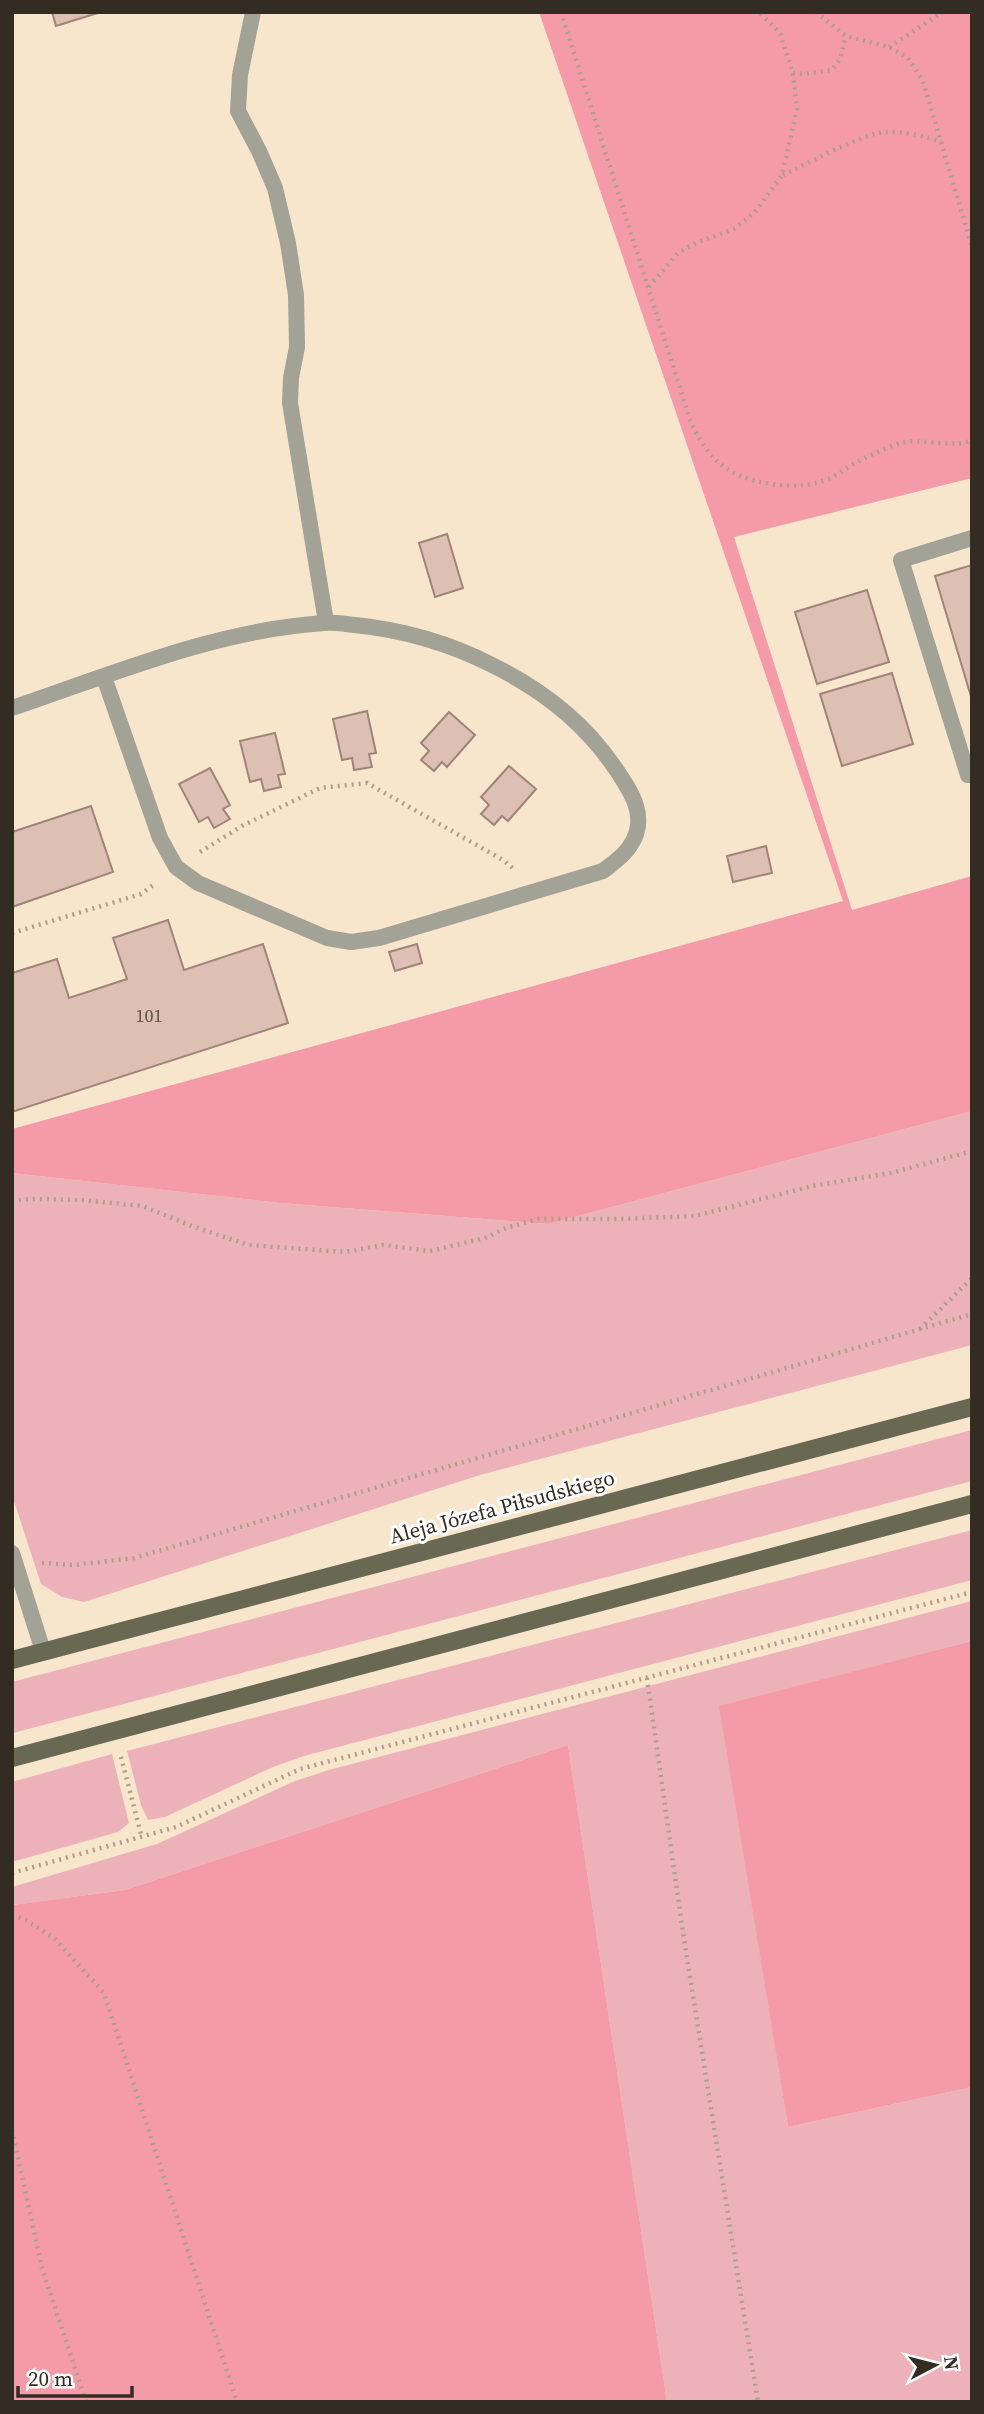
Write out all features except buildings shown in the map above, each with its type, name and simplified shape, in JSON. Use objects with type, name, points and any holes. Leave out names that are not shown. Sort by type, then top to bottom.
[{"type":"main road","name":"Aleja Józefa Piłsudskiego","points":[[12,1660],[972,1407]]},
{"type":"main road","points":[[12,1758],[972,1504]]},
{"type":"lane","points":[[253,12],[240,75],[238,111],[275,188],[288,243],[296,295],[297,346],[290,403],[326,622]]},
{"type":"lane","points":[[972,538],[901,560],[968,775],[972,775]]},
{"type":"lane","points":[[12,708],[166,656],[257,632],[326,622],[381,628],[431,639],[469,653],[533,688],[568,712],[594,738],[635,798],[639,828],[629,848],[603,871],[379,938],[351,942],[327,938],[198,883],[176,867],[160,838],[104,677]]},
{"type":"lane","points":[[14,1557],[43,1651]]},
{"type":"path","points":[[561,12],[691,423],[708,452],[747,481],[811,486],[898,444],[915,441],[960,443],[972,440]]},
{"type":"path","points":[[648,288],[678,253],[696,243],[734,229],[771,193],[782,175],[797,109],[793,73],[779,33],[759,12]]},
{"type":"path","points":[[816,12],[846,36],[889,47],[908,58],[923,81],[972,247]]},
{"type":"path","points":[[889,47],[943,12]]},
{"type":"path","points":[[793,73],[832,70],[840,59],[846,36]]},
{"type":"path","points":[[782,175],[884,131],[928,137],[941,142]]},
{"type":"path","points":[[12,933],[141,894],[176,867],[242,827],[320,788],[367,783],[502,860],[539,890]]},
{"type":"path","points":[[12,1201],[81,1200],[142,1206],[248,1245],[345,1252],[383,1245],[430,1251],[485,1238],[506,1228],[538,1219],[695,1216],[812,1186],[891,1173],[972,1151]]},
{"type":"path","points":[[918,1330],[972,1278]]},
{"type":"path","points":[[14,1557],[74,1565],[134,1558],[972,1314]]},
{"type":"path","points":[[12,1873],[176,1827],[300,1769],[972,1592]]},
{"type":"path","points":[[647,1678],[682,1933],[758,2402]]},
{"type":"path","points":[[114,1731],[142,1838]]},
{"type":"path","points":[[12,1915],[26,1920],[54,1938],[104,1993],[237,2402]]},
{"type":"path","points":[[12,2130],[41,2268],[86,2402]]},
{"type":"shaded area","points":[[539,12],[972,12],[972,478],[734,537],[852,910],[972,876],[972,1111],[548,1224],[280,1203],[12,1173],[12,1129],[843,901]]},
{"type":"shaded area","points":[[972,1111],[972,1345],[480,1475],[84,1602],[62,1597],[41,1584],[12,1495],[12,1173],[280,1203],[548,1224]]},
{"type":"shaded area","points":[[972,1430],[972,1481],[13,1733],[12,1682]]},
{"type":"shaded area","points":[[972,1530],[972,1580],[304,1756],[273,1767],[165,1817],[148,1820],[141,1805],[127,1751]]},
{"type":"shaded area","points":[[972,1601],[972,1641],[720,1707],[788,2127],[972,2087],[972,2402],[667,2402],[568,1745],[125,1890],[12,1905],[12,1887],[157,1844],[295,1781],[329,1770]]},
{"type":"shaded area","points":[[972,1641],[972,2087],[788,2127],[719,1706]]},
{"type":"shaded area","points":[[568,1745],[667,2402],[12,2402],[12,1905],[125,1890]]},
{"type":"shaded area","points":[[112,1754],[129,1823],[118,1832],[12,1862],[12,1782]]}]
